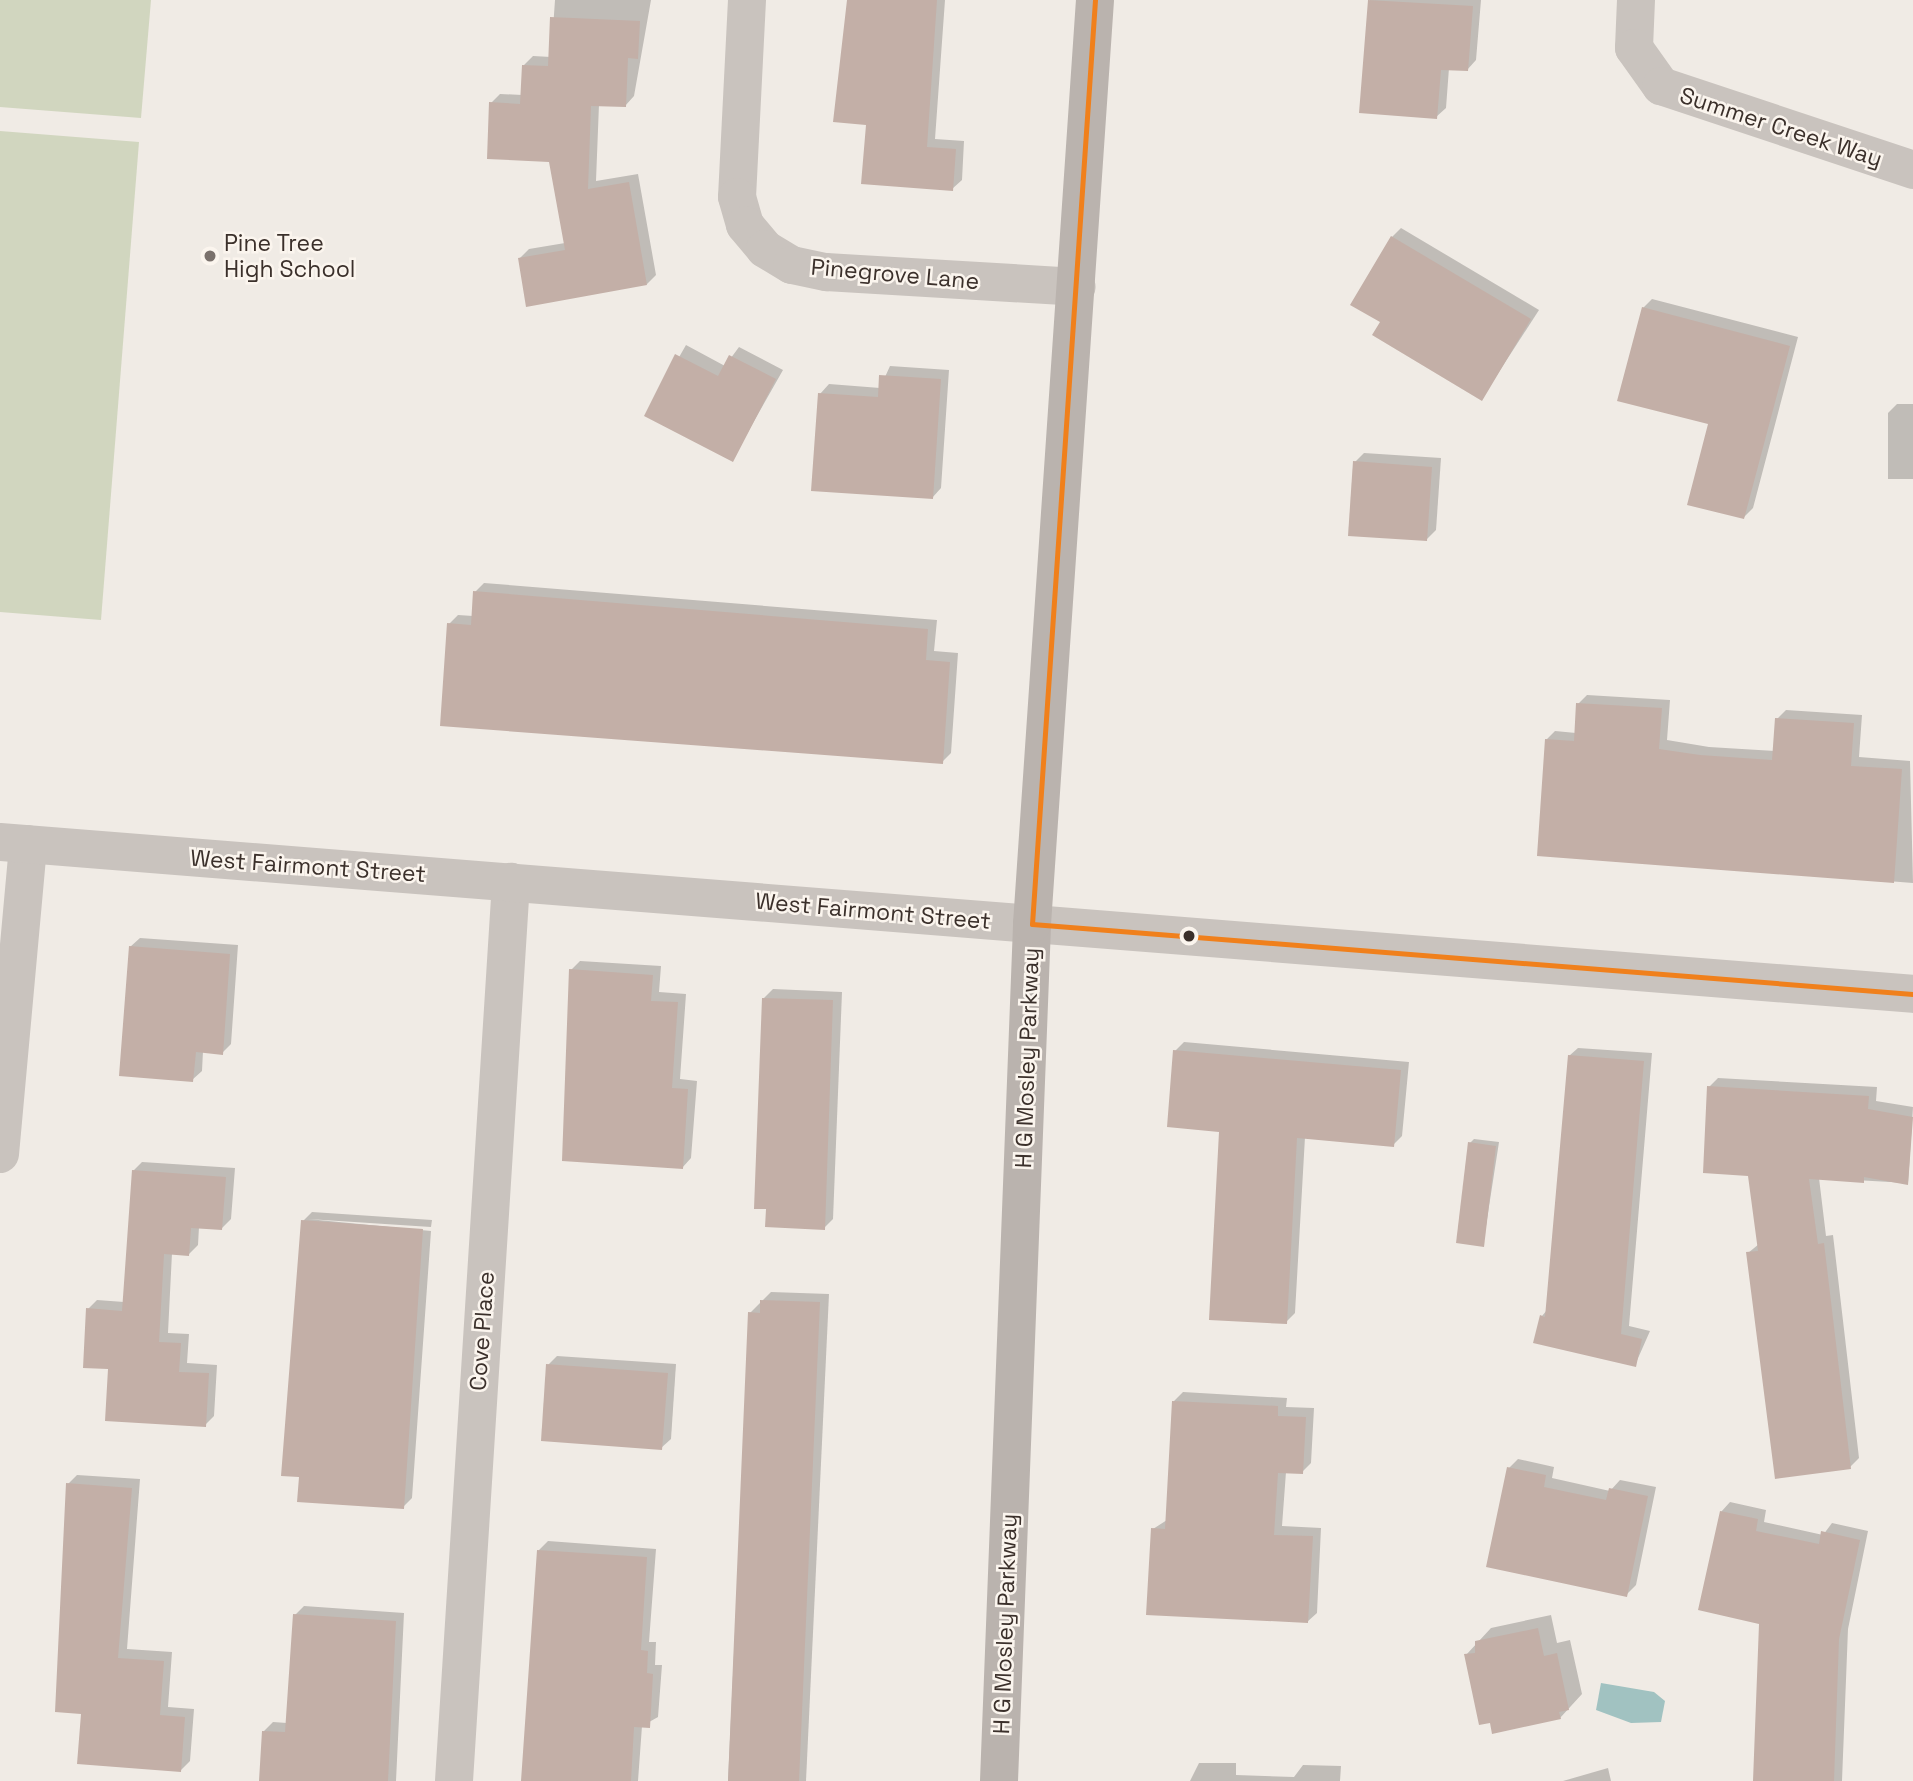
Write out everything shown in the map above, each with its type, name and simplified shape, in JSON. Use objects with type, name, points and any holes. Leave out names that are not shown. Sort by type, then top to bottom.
[{"type":"main road","name":"H G Mosley Parkway","points":[[999,1781],[1032,924],[1095,0]]},
{"type":"street","name":"Pinegrove Lane","points":[[747,0],[737,197],[745,225],[765,249],[792,265],[826,272],[1077,287]]},
{"type":"street","name":"Summer Creek Way","points":[[1636,0],[1634,48],[1661,86],[1913,170]]},
{"type":"street","name":"West Fairmont Street","points":[[14,843],[1913,994]]},
{"type":"street","points":[[0,1154],[14,843]]},
{"type":"street","name":"Cove Place","points":[[454,1781],[510,881]]},
{"type":"green space","points":[[0,0],[151,0],[141,118],[0,107]]},
{"type":"green space","points":[[0,131],[139,142],[101,620],[0,612]]},
{"type":"water","points":[[1601,1683],[1654,1692],[1665,1701],[1661,1722],[1631,1723],[1596,1710]]},
{"type":"building","points":[[847,0],[937,0],[927,147],[956,149],[953,191],[861,184],[866,125],[833,122]]},
{"type":"building","points":[[1368,0],[1473,6],[1468,71],[1441,70],[1437,119],[1359,113]]},
{"type":"building","points":[[550,17],[640,21],[638,59],[628,58],[626,107],[591,106],[588,189],[629,182],[647,285],[526,307],[518,258],[565,250],[549,162],[487,159],[489,102],[520,104],[522,65],[548,66]]},
{"type":"building","points":[[1391,236],[1531,319],[1482,401],[1372,335],[1380,322],[1350,305]]},
{"type":"building","points":[[1642,307],[1790,346],[1744,519],[1687,505],[1708,424],[1617,401]]},
{"type":"building","points":[[675,354],[718,376],[729,355],[776,379],[733,462],[644,416]]},
{"type":"building","points":[[879,375],[941,379],[933,499],[811,491],[818,393],[878,397]]},
{"type":"building","points":[[1353,461],[1432,467],[1427,541],[1348,536]]},
{"type":"building","points":[[473,591],[928,629],[926,660],[950,662],[943,764],[440,726],[447,623],[471,625]]},
{"type":"building","points":[[1576,703],[1662,708],[1659,749],[1700,755],[1772,760],[1775,718],[1854,723],[1851,766],[1902,769],[1894,883],[1537,856],[1545,739],[1574,741]]},
{"type":"building","points":[[129,946],[230,954],[223,1055],[196,1052],[193,1082],[119,1076]]},
{"type":"building","points":[[569,969],[653,975],[651,1001],[678,1002],[672,1088],[688,1089],[683,1169],[562,1161]]},
{"type":"building","points":[[762,998],[833,1000],[825,1230],[765,1227],[766,1209],[754,1209]]},
{"type":"building","points":[[1173,1050],[1401,1070],[1394,1147],[1297,1138],[1287,1324],[1209,1320],[1219,1132],[1167,1127]]},
{"type":"building","points":[[1568,1055],[1644,1061],[1621,1334],[1642,1339],[1636,1367],[1533,1343],[1540,1315],[1545,1317]]},
{"type":"building","points":[[1707,1086],[1869,1096],[1868,1109],[1913,1117],[1908,1185],[1864,1177],[1864,1183],[1809,1179],[1818,1244],[1824,1243],[1851,1469],[1775,1479],[1746,1252],[1758,1251],[1748,1176],[1703,1173]]},
{"type":"building","points":[[1468,1142],[1496,1146],[1484,1247],[1456,1243]]},
{"type":"building","points":[[132,1170],[226,1177],[222,1230],[191,1228],[189,1256],[164,1254],[159,1342],[181,1343],[179,1372],[209,1373],[206,1427],[105,1421],[108,1369],[83,1368],[86,1308],[122,1311]]},
{"type":"building","points":[[301,1220],[423,1229],[404,1509],[297,1502],[299,1477],[281,1476]]},
{"type":"building","points":[[760,1300],[820,1302],[799,1781],[728,1781],[748,1312],[760,1313]]},
{"type":"building","points":[[546,1364],[668,1373],[662,1450],[541,1441]]},
{"type":"building","points":[[1172,1401],[1278,1406],[1278,1416],[1306,1417],[1303,1474],[1278,1473],[1274,1535],[1313,1536],[1308,1623],[1146,1615],[1151,1528],[1165,1529]]},
{"type":"building","points":[[1507,1467],[1546,1475],[1544,1487],[1606,1500],[1609,1488],[1648,1496],[1627,1597],[1486,1567]]},
{"type":"building","points":[[66,1483],[132,1488],[118,1658],[164,1661],[160,1715],[185,1717],[181,1772],[77,1764],[81,1714],[55,1712]]},
{"type":"building","points":[[1720,1511],[1758,1519],[1756,1531],[1819,1544],[1821,1531],[1860,1540],[1839,1639],[1834,1781],[1753,1781],[1759,1624],[1698,1610]]},
{"type":"building","points":[[537,1550],[647,1557],[641,1650],[648,1651],[647,1673],[653,1674],[650,1728],[634,1727],[631,1781],[521,1781]]},
{"type":"building","points":[[293,1614],[396,1621],[388,1781],[259,1781],[262,1731],[285,1732]]},
{"type":"building","points":[[1538,1628],[1544,1656],[1557,1653],[1569,1710],[1559,1712],[1561,1719],[1492,1734],[1490,1723],[1479,1725],[1464,1654],[1475,1653],[1475,1641]]},
{"type":"transit line","points":[[1095,0],[1032,924],[1913,994]]},
{"type":"place","name":"Pine Tree High School","points":[[210,256]]}]
